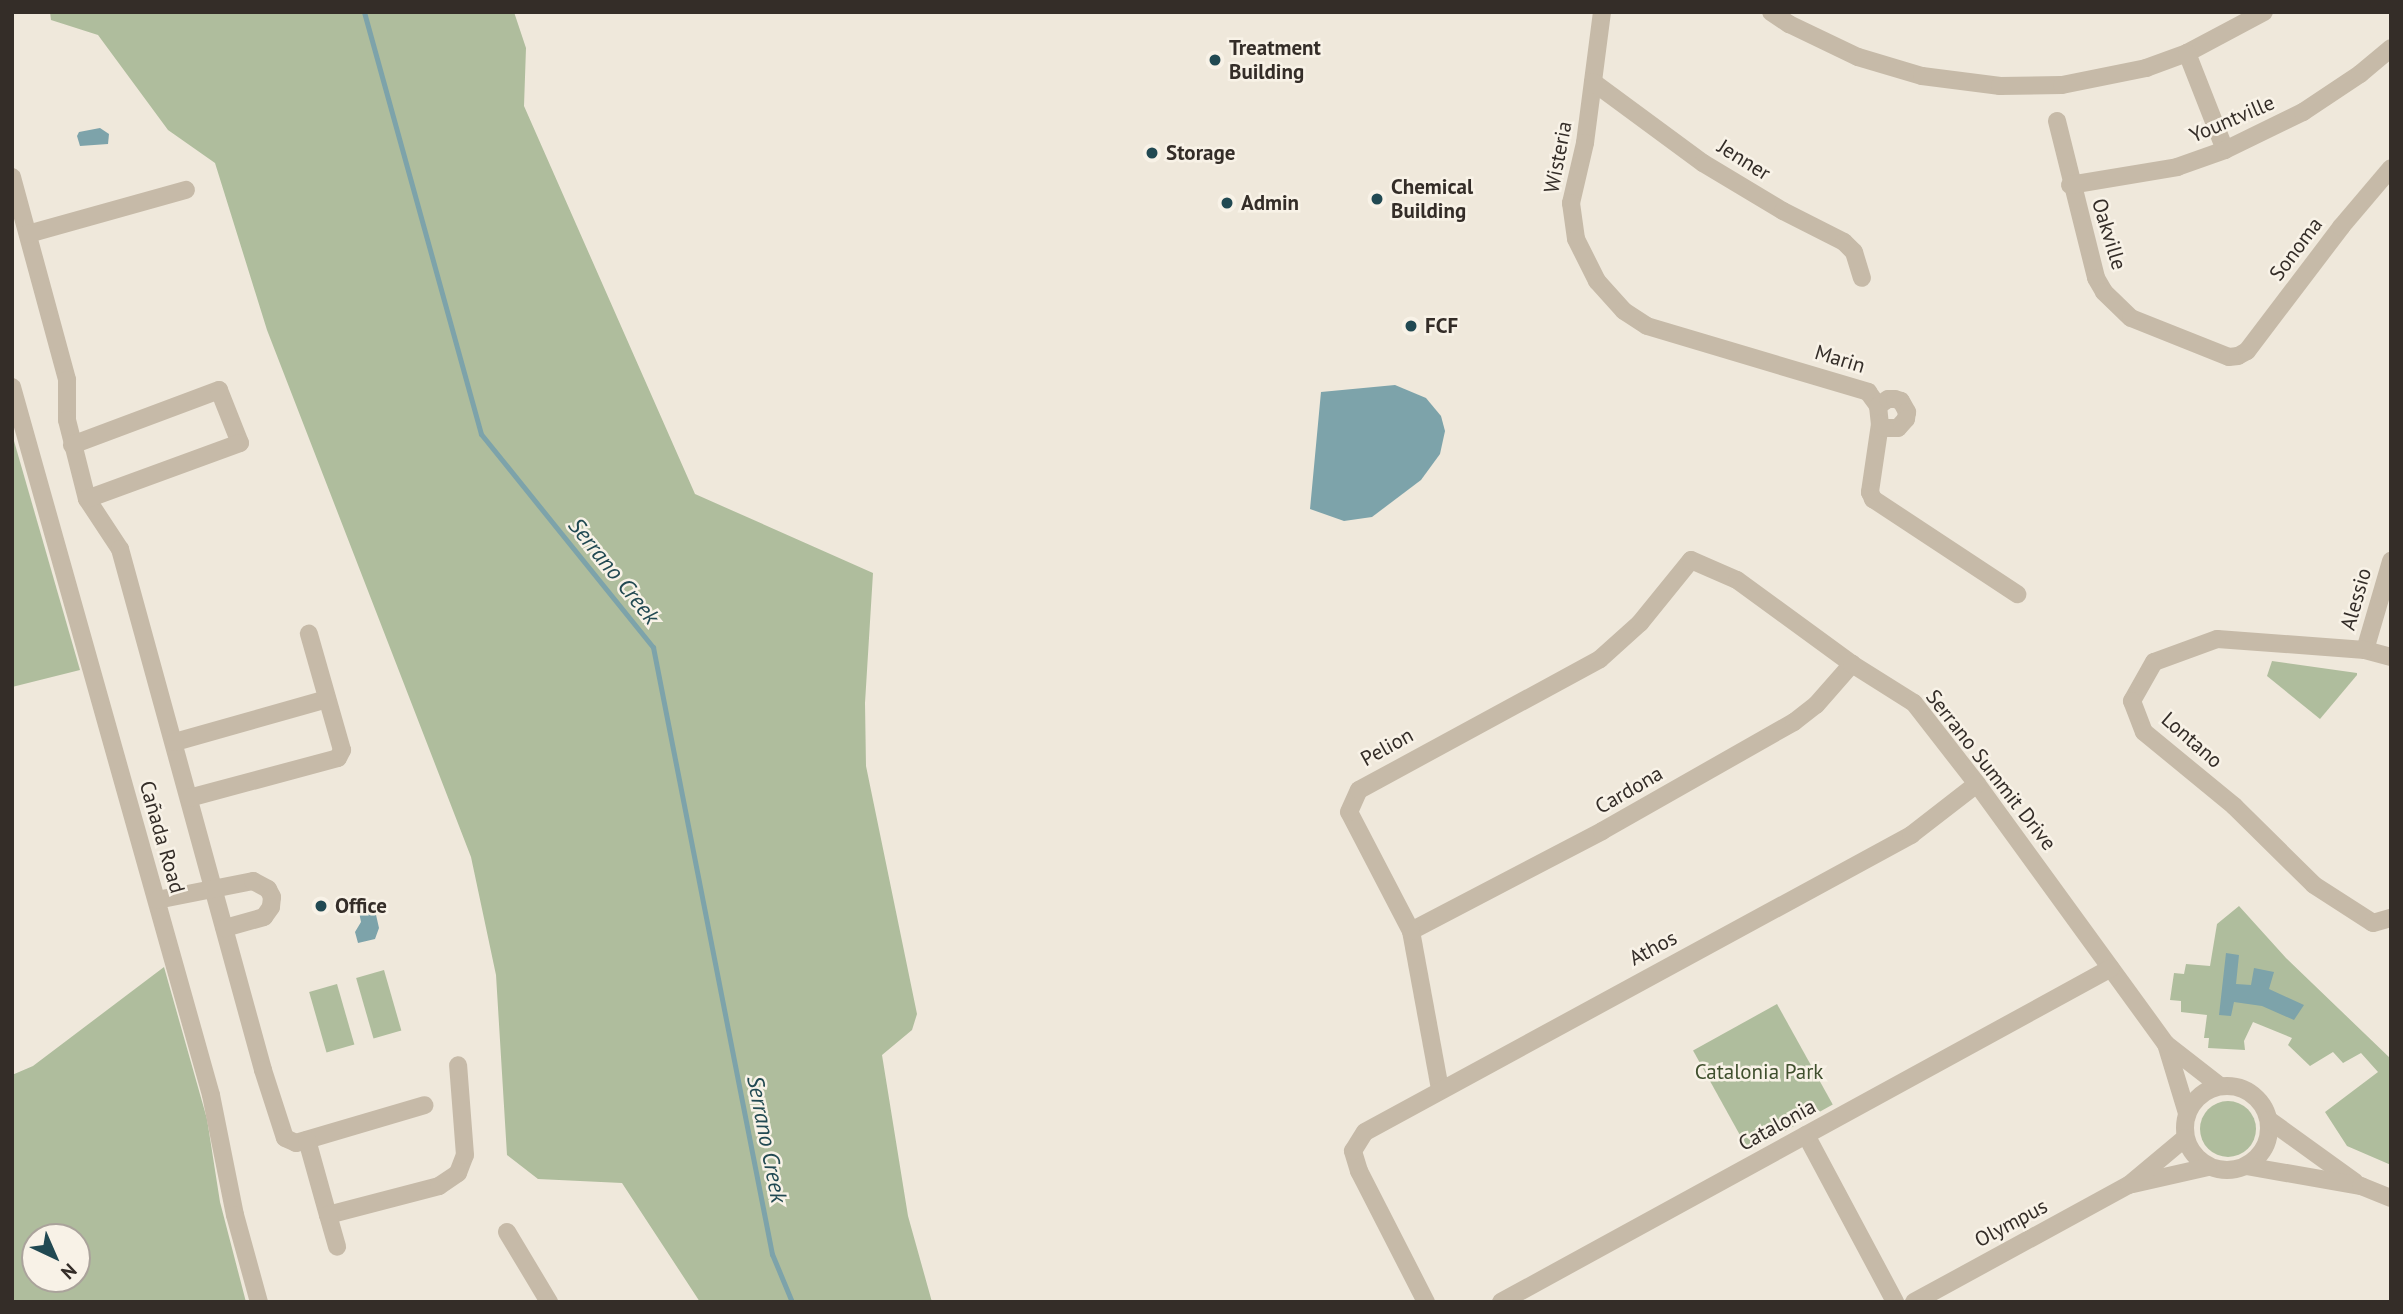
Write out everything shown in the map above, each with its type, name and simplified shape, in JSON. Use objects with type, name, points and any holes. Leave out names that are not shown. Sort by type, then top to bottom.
[{"type":"street","name":"Wisteria","points":[[1602,12],[1585,143],[1571,203],[1572,221],[1588,267],[1612,300]]},
{"type":"street","points":[[1771,12],[1793,18],[1832,46],[1884,65],[1948,81],[2000,86],[2062,85],[2146,68],[2187,53],[2264,12]]},
{"type":"street","name":"Yountville","points":[[2070,185],[2177,167],[2225,150],[2303,112],[2360,74],[2391,48]]},
{"type":"street","points":[[2187,53],[2225,150]]},
{"type":"street","name":"Jenner","points":[[1593,82],[1703,163],[1783,211],[1844,242],[1854,252],[1862,278]]},
{"type":"street","name":"Oakville","points":[[2057,121],[2070,185],[2096,278],[2114,305],[2131,318],[2220,355],[2238,356]]},
{"type":"street","name":"Sonoma","points":[[2238,356],[2246,351],[2341,227],[2391,168]]},
{"type":"street","points":[[12,177],[67,380],[67,420],[87,499],[120,549],[263,1070],[285,1138],[296,1143],[425,1105]]},
{"type":"street","points":[[28,234],[186,190]]},
{"type":"street","name":"Marin","points":[[1612,300],[1647,326],[1868,392],[1879,415],[1870,492],[1873,499],[2017,594]]},
{"type":"street","name":"Cañada Road","points":[[12,387],[211,1096],[235,1214],[259,1302]]},
{"type":"street","points":[[72,444],[219,390],[240,443],[87,499]]},
{"type":"street","name":"Serrano Summit Drive","points":[[1691,560],[1737,580],[1852,664],[1914,703],[1977,784],[2166,1044],[2220,1086],[2244,1089],[2255,1096],[2269,1121],[2361,1186]]},
{"type":"street","name":"Pelion","points":[[1440,1089],[1410,931],[1349,812],[1359,790],[1600,659],[1640,623],[1691,560]]},
{"type":"street","name":"Alessio","points":[[2365,650],[2391,561]]},
{"type":"street","points":[[189,798],[338,758],[342,750],[309,634]]},
{"type":"street","name":"Lontano","points":[[2391,657],[2365,650],[2217,639],[2154,662],[2132,701],[2144,732],[2234,806],[2314,885],[2373,923],[2391,918]]},
{"type":"street","name":"Cardona","points":[[1410,931],[1602,831],[1794,722],[1816,705],[1852,664]]},
{"type":"street","points":[[175,742],[327,699]]},
{"type":"street","name":"Athos","points":[[1426,1302],[1359,1171],[1353,1151],[1365,1132],[1911,835],[1977,784]]},
{"type":"street","points":[[157,900],[253,881],[261,884],[272,897],[271,907],[264,917],[225,929]]},
{"type":"street","name":"Catalonia","points":[[1501,1302],[2111,968]]},
{"type":"street","name":"Serrano Summit Drive","points":[[2166,1044],[2187,1112],[2185,1138]]},
{"type":"street","points":[[328,1215],[439,1186],[458,1173],[465,1155],[458,1065]]},
{"type":"street","points":[[2187,1112],[2203,1093],[2220,1086]]},
{"type":"street","points":[[2246,1166],[2264,1148],[2269,1121]]},
{"type":"street","points":[[1806,1135],[1895,1302]]},
{"type":"street","points":[[2185,1138],[2190,1150],[2208,1167]]},
{"type":"street","name":"Olympus","points":[[1914,1302],[2129,1185],[2185,1138]]},
{"type":"street","points":[[307,1140],[337,1247]]},
{"type":"street","name":"Serrano Summit Drive","points":[[2208,1167],[2234,1170],[2246,1166],[2361,1186],[2391,1198]]},
{"type":"street","name":"Olympus","points":[[2129,1185],[2208,1167]]},
{"type":"street","points":[[507,1232],[547,1301]]},
{"type":"green space","points":[[50,12],[514,12],[526,48],[524,106],[695,494],[873,573],[865,703],[866,766],[917,1014],[912,1030],[882,1055],[908,1216],[932,1302],[700,1302],[622,1183],[538,1179],[507,1155],[496,975],[471,857],[267,330],[215,163],[168,130],[98,35],[51,20]]},
{"type":"green space","points":[[12,434],[80,670],[12,687]]},
{"type":"green space","points":[[2272,661],[2357,675],[2320,719],[2267,676]]},
{"type":"green space","points":[[2239,906],[2286,958],[2391,1059],[2391,1165],[2347,1146],[2325,1112],[2378,1072],[2361,1053],[2343,1063],[2333,1052],[2310,1066],[2288,1045],[2292,1038],[2253,1022],[2244,1041],[2245,1050],[2208,1048],[2209,1038],[2204,1038],[2207,1015],[2181,1012],[2181,1001],[2170,1000],[2174,973],[2184,974],[2186,964],[2210,966],[2217,924]]},
{"type":"green space","points":[[164,967],[207,1119],[220,1202],[246,1302],[12,1302],[12,1075],[33,1066]]},
{"type":"green space","points":[[384,970],[401,1031],[373,1039],[356,978]]},
{"type":"green space","points":[[337,984],[354,1045],[326,1053],[309,992]]},
{"type":"green space","name":"Catalonia Park","points":[[1777,1004],[1833,1105],[1749,1151],[1693,1051]]},
{"type":"green space","points":[[2222,1101],[2234,1101],[2244,1105],[2252,1113],[2256,1129],[2252,1145],[2244,1153],[2234,1157],[2222,1157],[2212,1153],[2204,1145],[2200,1135],[2200,1123],[2204,1113],[2212,1105]]},
{"type":"water","points":[[100,128],[109,134],[108,144],[80,146],[77,136],[79,132]]},
{"type":"water","points":[[1395,385],[1426,398],[1441,416],[1445,431],[1440,454],[1421,480],[1372,517],[1344,521],[1310,509],[1321,392]]},
{"type":"water","points":[[374,906],[379,928],[375,939],[358,943],[355,932],[361,922],[359,912]]},
{"type":"water","points":[[2226,953],[2239,955],[2236,984],[2251,985],[2254,968],[2274,972],[2269,989],[2304,1005],[2294,1020],[2262,1006],[2234,1002],[2231,1016],[2219,1015]]},
{"type":"waterway","name":"Serrano Creek","points":[[364,12],[481,434],[653,647],[772,1254],[792,1302]]},
{"type":"place","name":"Treatment Building","points":[[1215,60]]},
{"type":"place","name":"Storage","points":[[1152,153]]},
{"type":"place","name":"Chemical Building","points":[[1377,199]]},
{"type":"place","name":"Admin","points":[[1227,203]]},
{"type":"place","name":"FCF","points":[[1411,326]]},
{"type":"place","name":"Office","points":[[321,906]]}]
